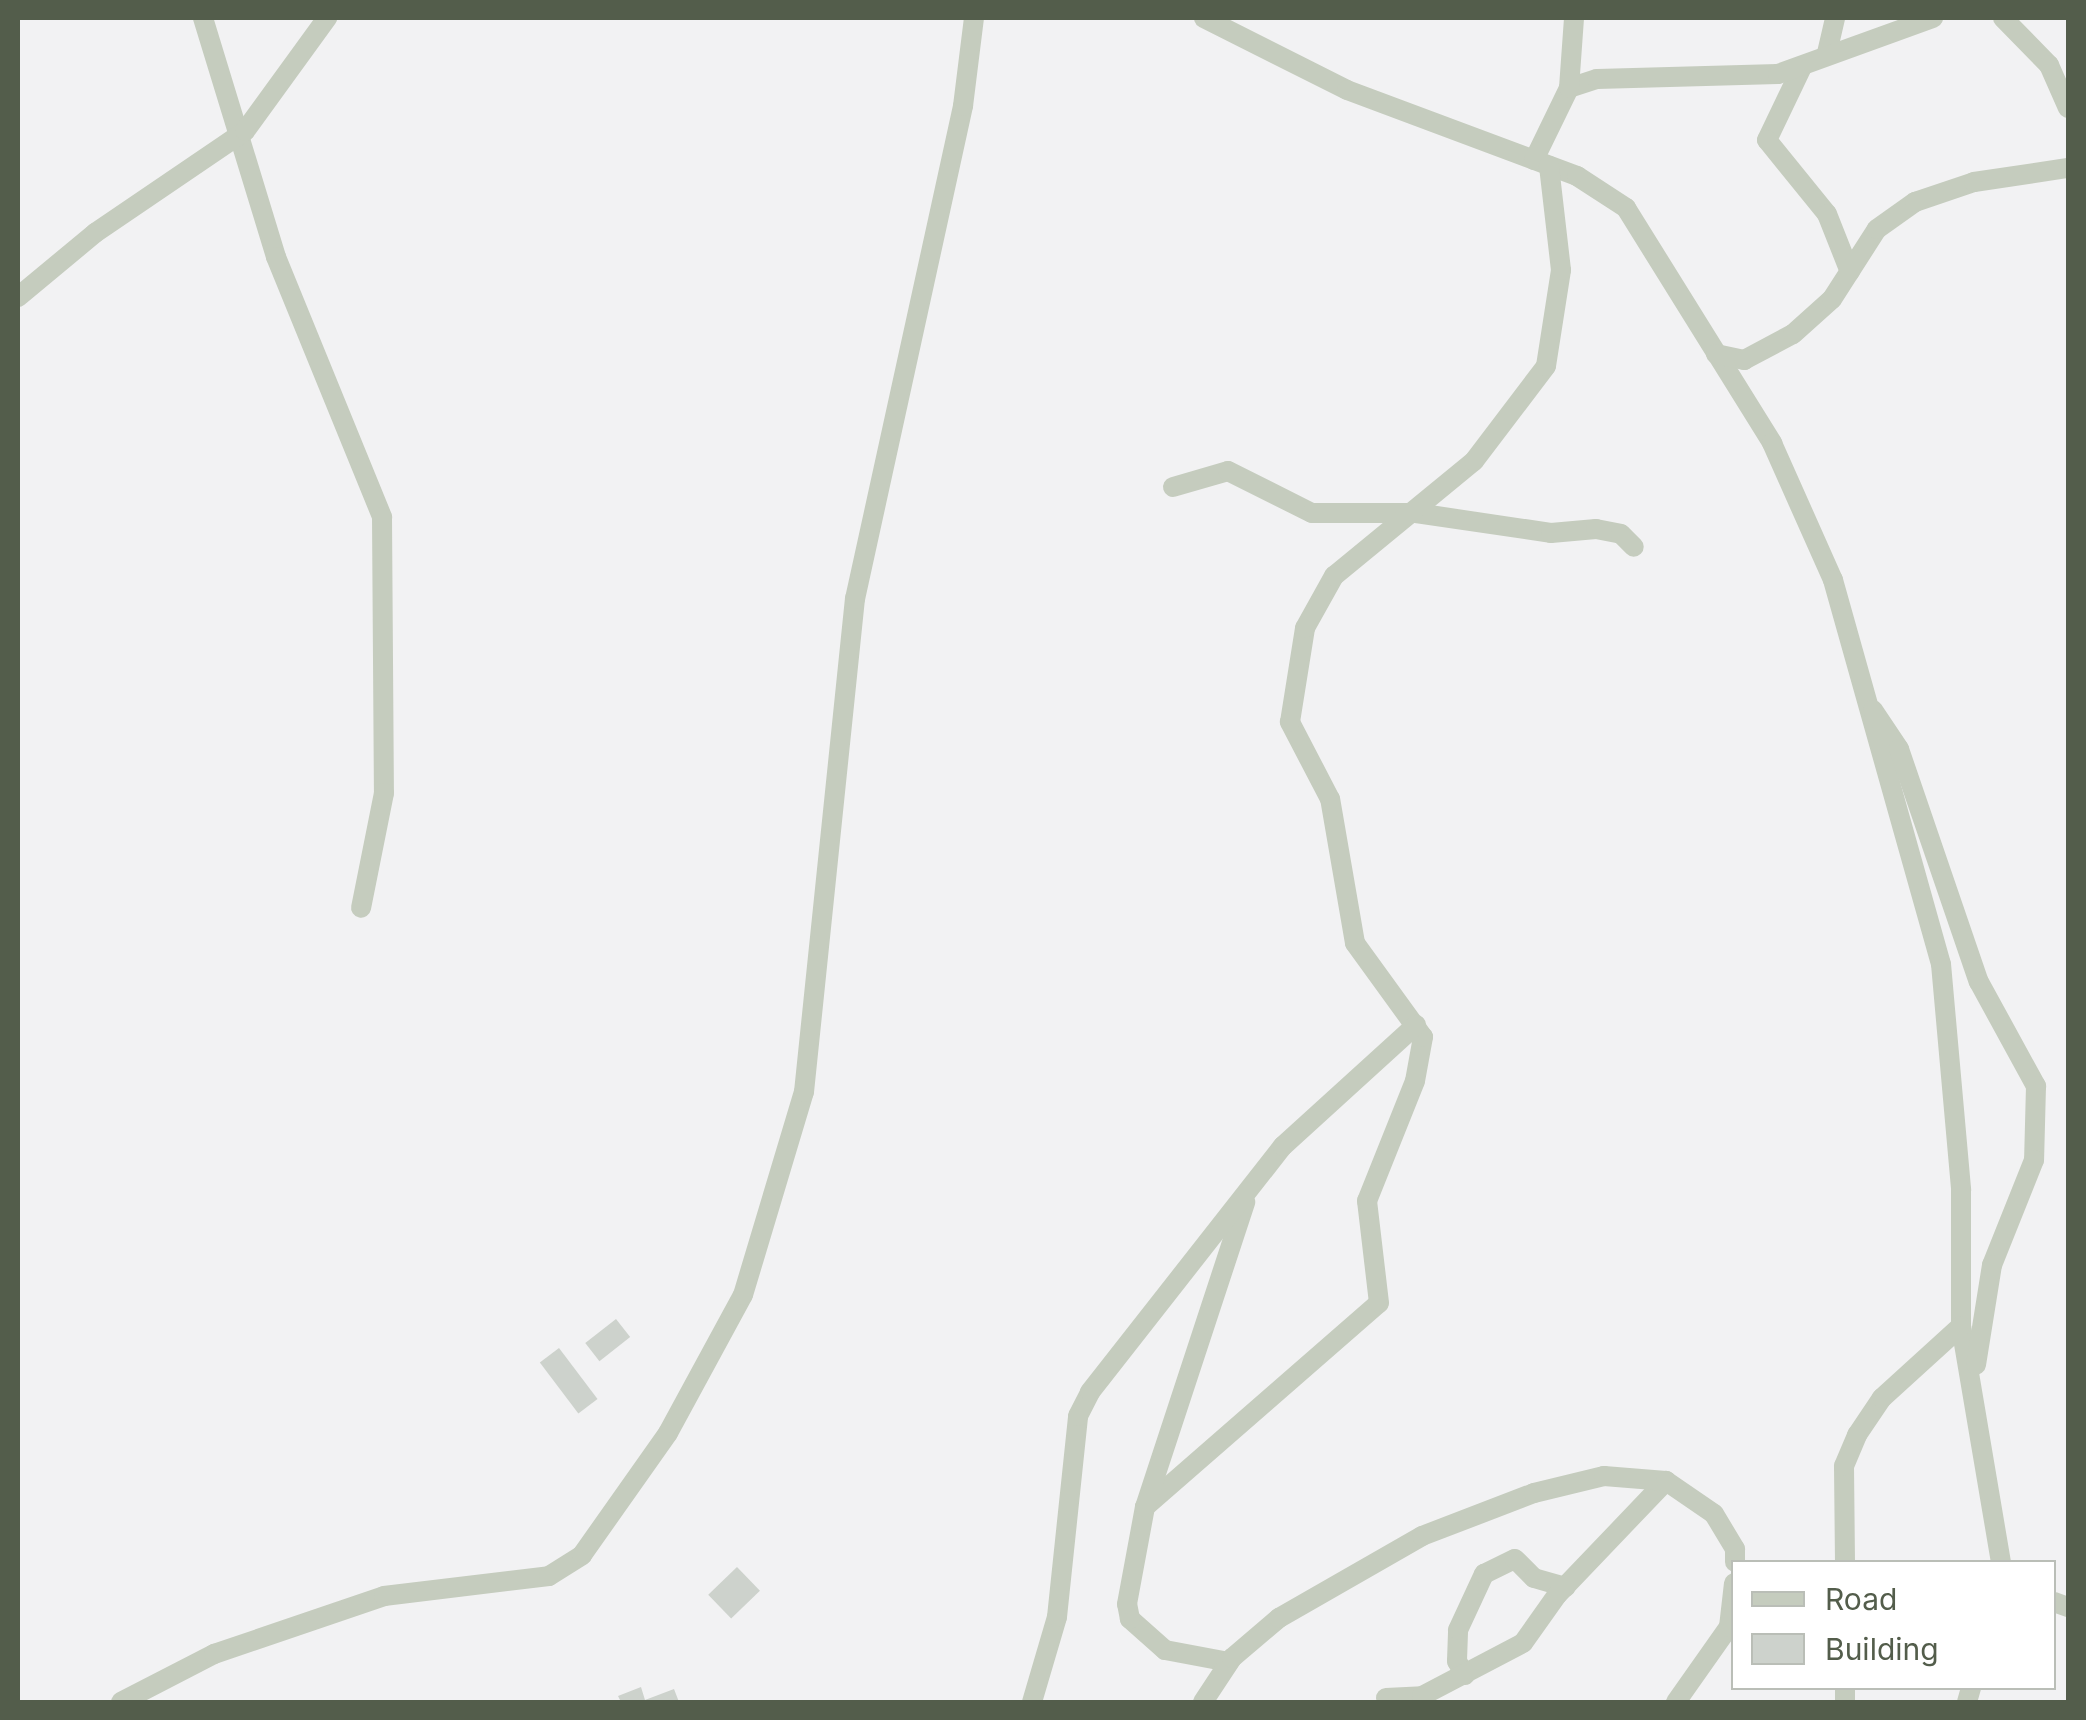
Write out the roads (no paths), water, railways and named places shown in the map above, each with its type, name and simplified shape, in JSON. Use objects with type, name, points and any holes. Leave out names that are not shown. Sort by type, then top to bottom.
[{"type":"street","points":[[203,18],[276,257],[382,517],[384,793],[361,908]]},
{"type":"street","points":[[18,297],[95,233],[239,136],[327,18]]},
{"type":"street","points":[[121,1702],[214,1654],[384,1596],[549,1576],[582,1554],[668,1433],[743,1295],[804,1092],[855,599],[962,106],[974,18]]},
{"type":"street","points":[[1204,18],[1347,90],[1541,163],[1626,208],[1772,443],[1819,542],[1941,964],[1961,1190],[1961,1326],[1972,1392]]},
{"type":"street","points":[[1145,1507],[1379,1302],[1367,1201],[1423,1052],[1416,1025],[1356,943],[1330,799],[1290,722],[1306,628],[1319,597],[1334,576],[1474,462],[1546,366],[1561,270],[1541,163],[1569,88],[1574,18]]},
{"type":"street","points":[[1827,53],[1835,18]]},
{"type":"street","points":[[2003,18],[2049,64],[2068,108]]},
{"type":"street","points":[[1569,88],[1597,79],[1778,74],[1920,19]]},
{"type":"street","points":[[1802,67],[1767,140],[1827,214],[1850,272]]},
{"type":"street","points":[[1716,354],[1744,360],[1770,352],[1832,298],[1878,230],[1915,202],[1974,182],[2068,168]]},
{"type":"street","points":[[1173,487],[1228,471],[1312,513],[1416,513],[1551,534],[1596,529],[1620,534],[1634,547]]},
{"type":"street","points":[[1864,697],[1898,749],[1979,982],[2036,1086],[2034,1160],[1984,1294],[1972,1392],[1972,1424],[2001,1560]]},
{"type":"street","points":[[1032,1702],[1057,1617],[1078,1416],[1250,1185],[1319,1110],[1416,1025]]},
{"type":"street","points":[[1229,1662],[1165,1650],[1130,1620],[1145,1507],[1250,1185]]},
{"type":"street","points":[[1845,1560],[1844,1466],[1856,1435],[1882,1398],[1961,1326]]},
{"type":"street","points":[[1203,1702],[1229,1662],[1279,1618],[1422,1536],[1534,1493],[1604,1476],[1666,1481],[1714,1514],[1735,1550],[1736,1560]]},
{"type":"street","points":[[1386,1698],[1422,1696],[1523,1643],[1566,1587],[1666,1481]]},
{"type":"street","points":[[1465,1675],[1457,1661],[1458,1630],[1484,1574],[1514,1559],[1534,1578],[1566,1587]]},
{"type":"street","points":[[1676,1702],[1729,1627],[1731,1609]]}]
